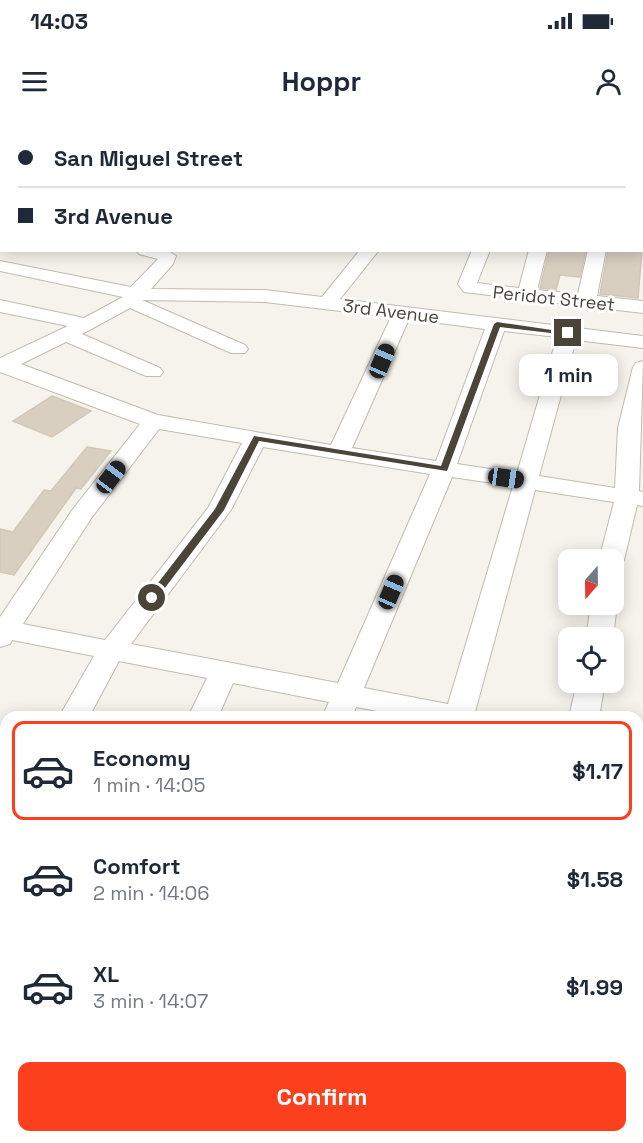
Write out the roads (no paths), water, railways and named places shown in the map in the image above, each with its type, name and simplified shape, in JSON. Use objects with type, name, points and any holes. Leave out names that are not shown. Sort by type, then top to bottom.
[{"type":"street","points":[[1,365],[66,335],[133,297],[167,260],[166,256],[152,252]]},
{"type":"street","points":[[327,303],[368,252]]},
{"type":"street","name":"Peridot Street","points":[[480,252],[467,284],[478,290],[643,308]]},
{"type":"street","points":[[526,295],[537,252]]},
{"type":"street","points":[[586,302],[597,252]]},
{"type":"street","points":[[0,266],[133,297],[238,349]]},
{"type":"street","name":"3rd Avenue","points":[[133,297],[266,296],[643,342]]},
{"type":"street","points":[[0,306],[86,324]]},
{"type":"street","points":[[339,453],[403,312]]},
{"type":"street","points":[[342,706],[444,469],[497,324]]},
{"type":"street","points":[[461,711],[568,333]]},
{"type":"street","points":[[66,335],[153,372]]},
{"type":"street","points":[[1,365],[153,421],[339,453],[635,497]]},
{"type":"street","points":[[615,549],[635,497],[629,428],[643,367]]},
{"type":"street","points":[[153,421],[82,514],[2,633],[224,672],[342,706],[395,711]]},
{"type":"street","points":[[78,711],[111,651],[219,510],[256,438]]},
{"type":"street","points":[[206,711],[224,672]]},
{"type":"street","points":[[585,711],[589,693]]}]
